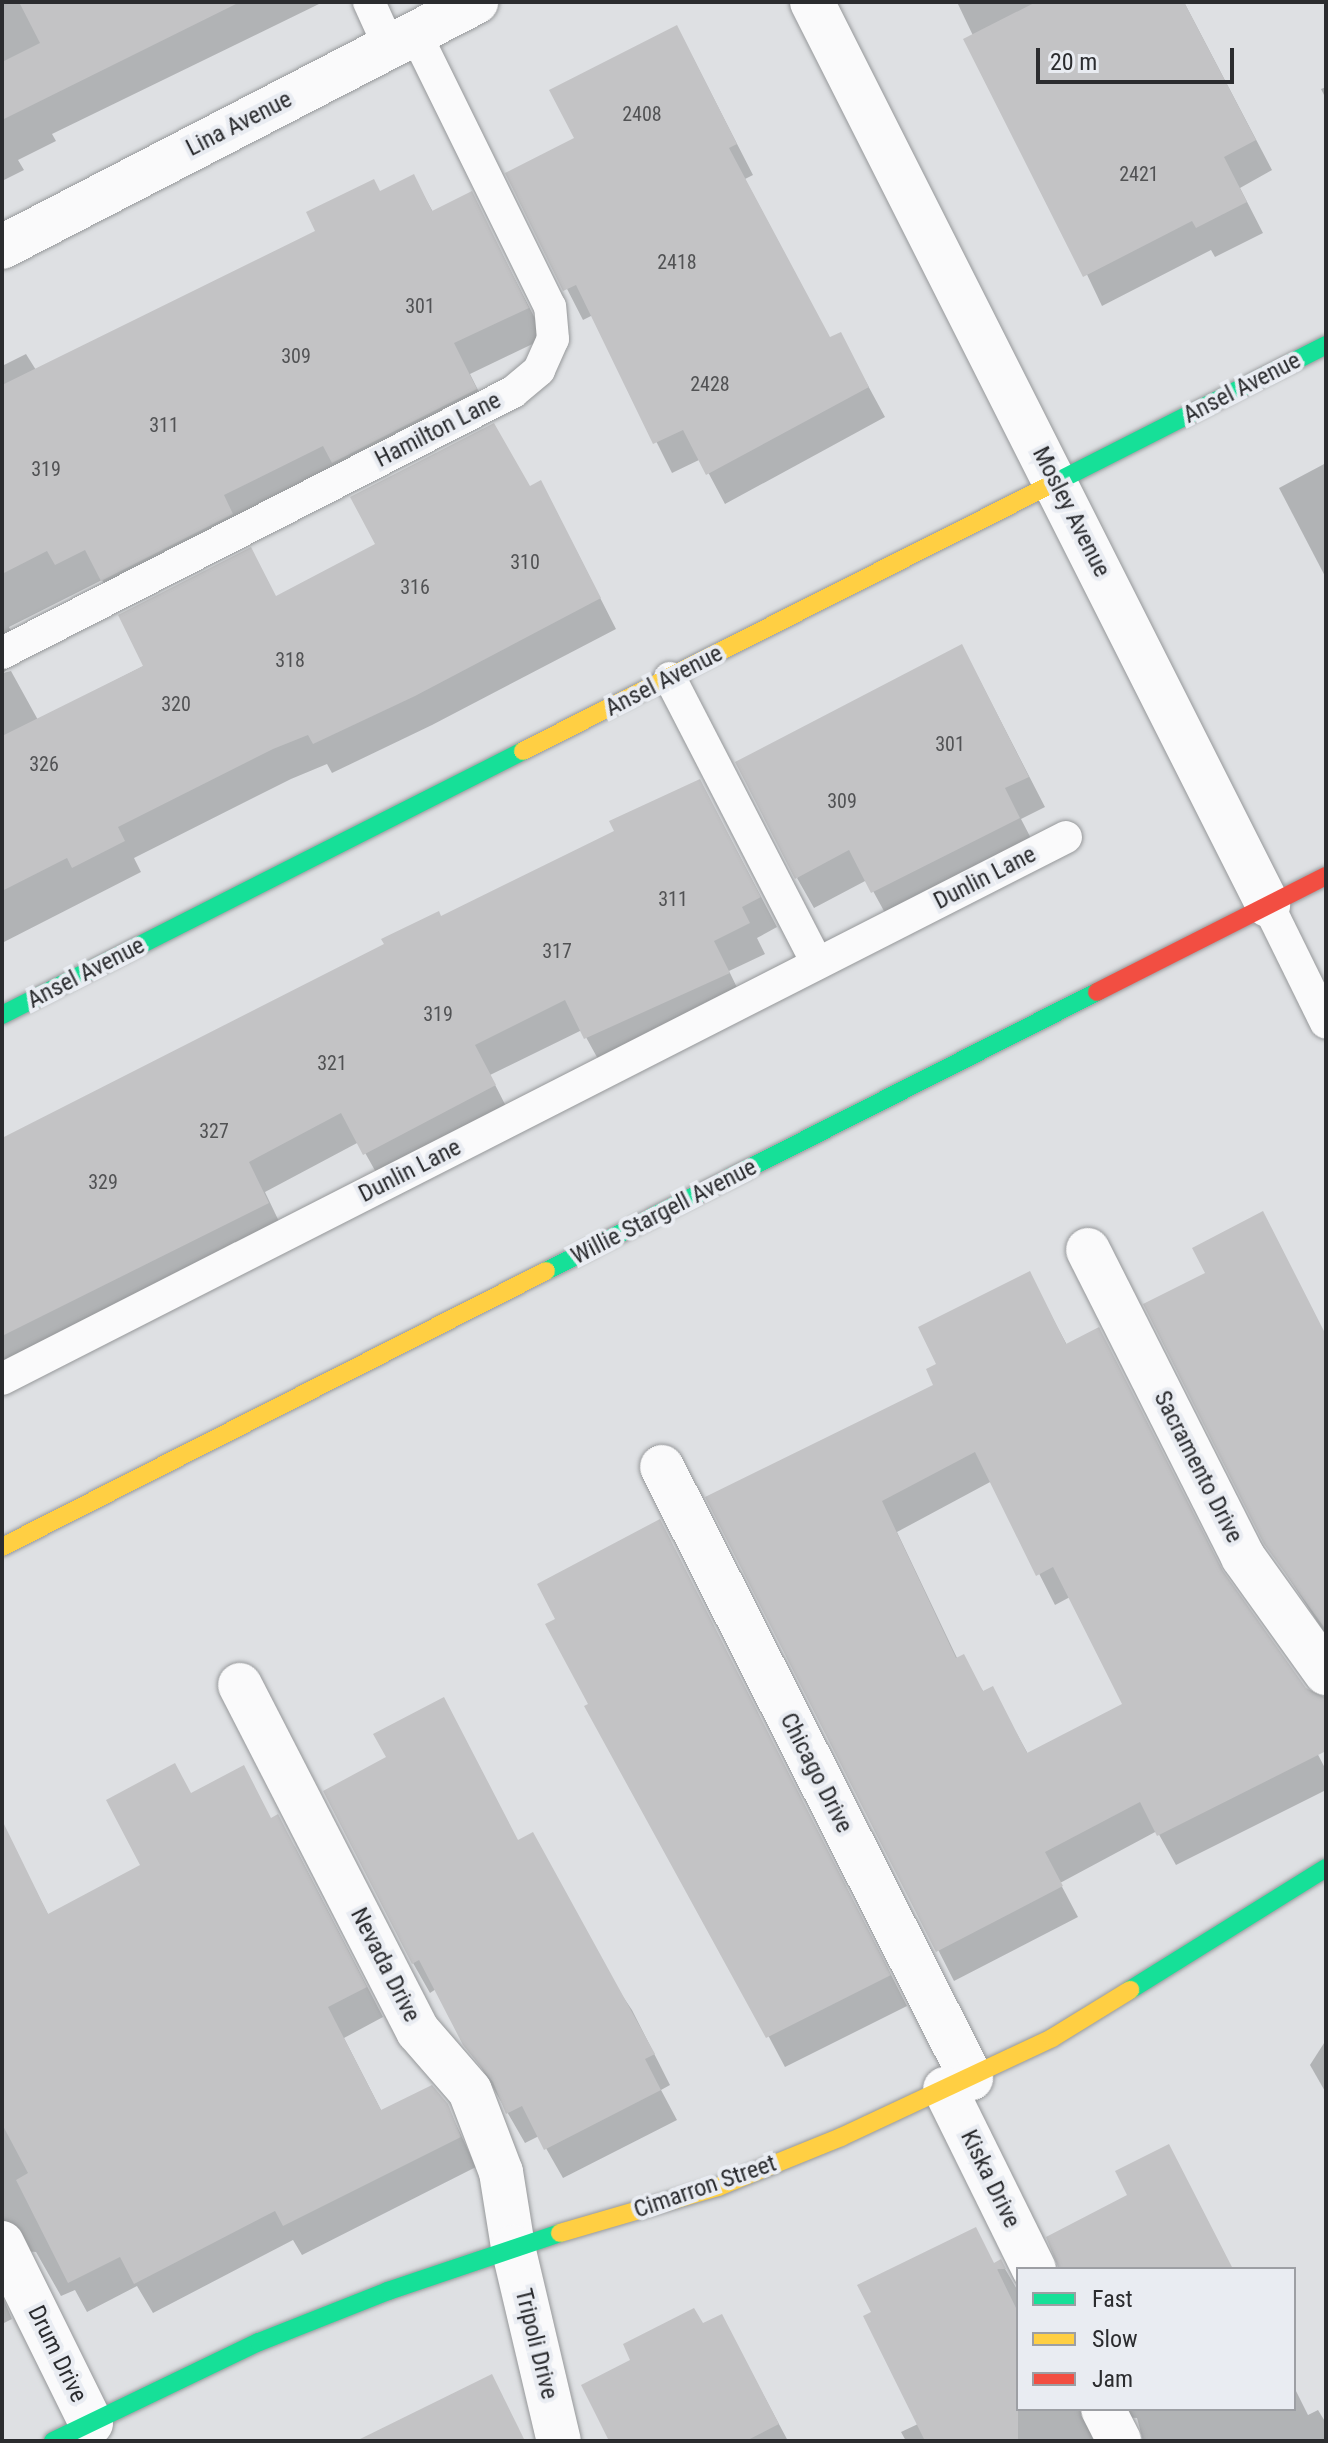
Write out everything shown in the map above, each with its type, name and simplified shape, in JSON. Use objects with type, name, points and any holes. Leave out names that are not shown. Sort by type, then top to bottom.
[{"type":"street","name":"Lina Avenue","points":[[2,247],[476,2]]},
{"type":"street","name":"Mosley Avenue","points":[[812,2],[1268,905]]},
{"type":"street","name":"Ansel Avenue","points":[[2,1015],[1326,345]]},
{"type":"street","name":"Willie Stargell Avenue","points":[[2,1547],[1326,876]]},
{"type":"street","name":"Sacramento Drive","points":[[1088,1250],[1243,1557],[1326,1673]]},
{"type":"street","name":"Chicago Drive","points":[[662,1467],[958,2084]]},
{"type":"street","name":"Nevada Drive","points":[[240,1685],[418,2031],[470,2091],[501,2172],[513,2247]]},
{"type":"street","name":"Cimarron Street","points":[[72,2432],[259,2342],[513,2247],[718,2187],[958,2084],[1129,1994],[1326,1868]]},
{"type":"street","name":"Kiska Drive","points":[[958,2084],[1033,2267]]},
{"type":"street","name":"Drum Drive","points":[[2,2243],[72,2432]]},
{"type":"street","name":"Tripoli Drive","points":[[513,2247],[559,2441]]},
{"type":"street","points":[[1104,2411],[1119,2441]]},
{"type":"lane","name":"Hamilton Lane","points":[[2,653],[513,392],[539,370],[553,339],[550,307],[402,40],[369,2]]},
{"type":"lane","points":[[670,678],[817,963]]},
{"type":"lane","name":"Dunlin Lane","points":[[2,1379],[1066,837]]},
{"type":"lane","name":"Mosley Avenue","points":[[1268,905],[1326,1023]]},
{"type":"building","points":[[19,2],[240,2],[2,120],[2,62],[40,43]]},
{"type":"building","points":[[1036,2],[1184,2],[1256,140],[1224,157],[1247,202],[1196,228],[1192,221],[1083,277],[963,39]]},
{"type":"building","points":[[677,25],[737,144],[729,148],[830,337],[841,332],[869,387],[706,475],[683,430],[653,444],[576,285],[563,291],[505,173],[574,138],[549,90]]},
{"type":"building","points":[[414,174],[432,211],[472,191],[529,308],[454,343],[477,389],[332,463],[323,446],[224,495],[233,514],[101,581],[85,550],[55,565],[47,551],[2,574],[2,385],[315,231],[306,212],[374,179],[380,191]]},
{"type":"building","points":[[494,423],[530,486],[541,480],[601,598],[415,696],[313,744],[308,735],[273,749],[118,827],[125,841],[72,868],[67,858],[2,891],[2,736],[143,666],[118,615],[251,547],[276,596],[375,544],[350,497]]},
{"type":"building","points":[[962,644],[1029,777],[1005,788],[1020,818],[871,893],[849,850],[795,879],[735,762]]},
{"type":"building","points":[[700,779],[761,897],[742,907],[750,923],[714,941],[730,973],[584,1039],[565,1000],[475,1045],[496,1085],[363,1155],[341,1113],[249,1162],[269,1203],[2,1336],[2,1138],[384,944],[381,939],[439,911],[441,916],[614,831],[609,821]]},
{"type":"building","points":[[1263,1211],[1326,1335],[1326,1630],[1264,1544],[1143,1304],[1205,1273],[1192,1248]]},
{"type":"building","points":[[1030,1271],[1066,1344],[1099,1327],[1223,1571],[1306,1688],[1326,1698],[1326,1751],[1157,1836],[1140,1802],[1045,1852],[1063,1886],[936,1952],[705,1497],[933,1385],[926,1369],[936,1364],[918,1327]],"holes":[[[975,1452],[1036,1576],[1053,1567],[1122,1704],[1027,1753],[993,1686],[983,1691],[964,1654],[956,1658],[882,1501]]]},
{"type":"building","points":[[660,1519],[891,1975],[766,2038],[584,1706],[588,1704],[545,1624],[555,1619],[537,1584]]},
{"type":"building","points":[[444,1697],[518,1840],[533,1832],[655,2054],[645,2059],[661,2090],[544,2150],[522,2106],[506,2114],[493,2082],[463,2045],[419,1960],[412,1964],[323,1791],[386,1757],[373,1734]]},
{"type":"building","points":[[175,1763],[191,1793],[244,1765],[271,1818],[278,1814],[367,1987],[328,2007],[381,2110],[432,2085],[448,2104],[461,2137],[283,2226],[275,2211],[134,2284],[120,2257],[68,2283],[16,2180],[28,2173],[2,2124],[2,1820],[48,1914],[140,1865],[106,1800]]},
{"type":"building","points":[[1169,2144],[1232,2267],[1058,2267],[1046,2237],[1127,2195],[1115,2171]]},
{"type":"building","points":[[976,2227],[994,2263],[1001,2259],[1006,2269],[997,2269],[1016,2308],[1018,2441],[925,2441],[863,2316],[871,2312],[857,2285]]},
{"type":"building","points":[[694,2308],[703,2323],[722,2314],[779,2424],[746,2441],[609,2441],[581,2385],[630,2360],[623,2344]]},
{"type":"building","points":[[492,2374],[525,2441],[356,2441]]},
{"type":"traffic: fast","points":[[1056,482],[1326,345]]},
{"type":"traffic: fast","points":[[2,1015],[523,751]]},
{"type":"traffic: fast","points":[[546,1271],[1097,992]]},
{"type":"traffic: fast","points":[[1130,1990],[1326,1868]]},
{"type":"traffic: fast","points":[[53,2441],[259,2342],[388,2291],[560,2233]]},
{"type":"traffic: slow","points":[[523,751],[1056,482]]},
{"type":"traffic: slow","points":[[2,1547],[546,1271]]},
{"type":"traffic: slow","points":[[560,2233],[718,2187],[841,2137],[1052,2038],[1130,1990]]},
{"type":"traffic: jam","points":[[1097,992],[1326,876]]}]
